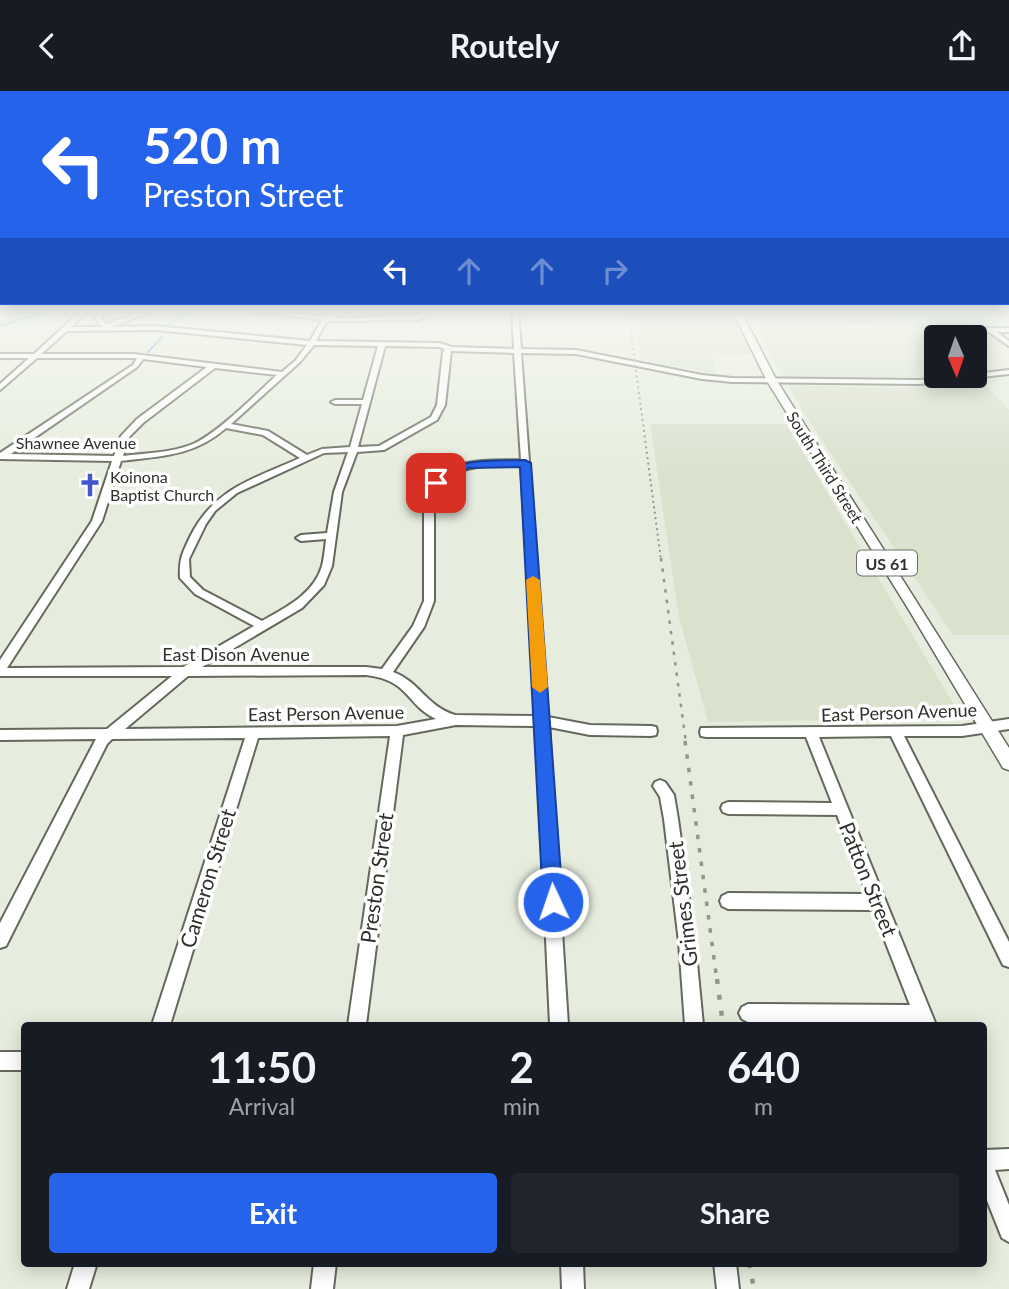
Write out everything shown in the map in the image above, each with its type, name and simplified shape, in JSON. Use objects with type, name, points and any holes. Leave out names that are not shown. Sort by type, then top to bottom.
[{"type":"main road","name":"South Third Street","points":[[764,366],[1009,763]]},
{"type":"street","points":[[0,388],[23,366]]},
{"type":"street","points":[[0,455],[135,366]]},
{"type":"street","points":[[0,671],[97,521],[122,440],[133,427],[213,366]]},
{"type":"street","points":[[221,366],[283,374]]},
{"type":"street","name":"Shawnee Avenue","points":[[0,455],[116,459],[186,449],[209,438],[291,366]]},
{"type":"street","points":[[0,940],[102,740],[186,671],[299,604],[317,588],[326,569],[338,492],[353,450],[376,366]]},
{"type":"street","points":[[263,626],[195,589],[185,578],[184,562],[202,521],[223,499],[246,484],[305,457],[325,450],[386,446],[436,416],[441,405],[445,366]]},
{"type":"street","points":[[518,366],[559,1022]]},
{"type":"street","points":[[646,366],[702,377],[772,381],[924,382]]},
{"type":"street","points":[[987,376],[1009,372]]},
{"type":"street","points":[[335,403],[366,402]]},
{"type":"street","points":[[225,425],[265,433],[305,457]]},
{"type":"street","points":[[385,674],[418,627],[429,601],[429,499],[433,486],[463,466],[525,463]]},
{"type":"street","points":[[301,538],[331,536]]},
{"type":"street","name":"East Dison Avenue","points":[[0,671],[356,670],[385,674],[408,686],[430,712],[456,720]]},
{"type":"street","name":"East Person Avenue","points":[[0,735],[397,731],[456,720],[542,721],[590,730],[651,731]]},
{"type":"street","name":"East Person Avenue","points":[[706,732],[962,731],[1009,725]]},
{"type":"street","name":"Cameron Street","points":[[162,1022],[254,731]]},
{"type":"street","name":"Preston Street","points":[[357,1022],[397,731]]},
{"type":"street","points":[[895,731],[1009,959]]},
{"type":"street","name":"Patton Street","points":[[811,732],[925,1020]]},
{"type":"street","name":"Grimes Street","points":[[660,786],[667,795],[671,819],[687,942],[694,1022]]},
{"type":"street","points":[[728,809],[841,809]]},
{"type":"street","points":[[728,901],[878,902]]},
{"type":"street","points":[[748,1013],[925,1020]]},
{"type":"street","points":[[0,1061],[21,1061]]},
{"type":"street","points":[[987,1160],[1009,1159]]},
{"type":"street","points":[[987,1176],[1009,1231]]},
{"type":"street","points":[[78,1289],[85,1267]]},
{"type":"street","points":[[321,1289],[324,1267]]},
{"type":"street","points":[[572,1267],[573,1289]]},
{"type":"street","points":[[725,1267],[728,1289]]},
{"type":"shaded area","points":[[674,366],[715,366],[717,374]]},
{"type":"shaded area","points":[[777,366],[924,366],[924,377],[862,379],[783,377]]},
{"type":"shaded area","points":[[788,385],[987,389],[987,386],[1009,410],[1009,635],[953,635],[814,429]]},
{"type":"shaded area","points":[[650,424],[786,424],[962,718],[708,722],[679,617]]},
{"type":"railway","points":[[635,366],[661,560]]},
{"type":"railway","points":[[661,558],[686,743]]},
{"type":"railway","points":[[685,741],[717,981]]},
{"type":"railway","points":[[717,979],[723,1022]]},
{"type":"railway","points":[[750,1267],[754,1289]]},
{"type":"slow traffic","points":[[533,580],[540,687]]},
{"type":"place","name":"Koinona Baptist Church","points":[[90,485]]},
{"type":"route","points":[[436,483],[452,471],[467,465],[525,463],[553,902]]}]
